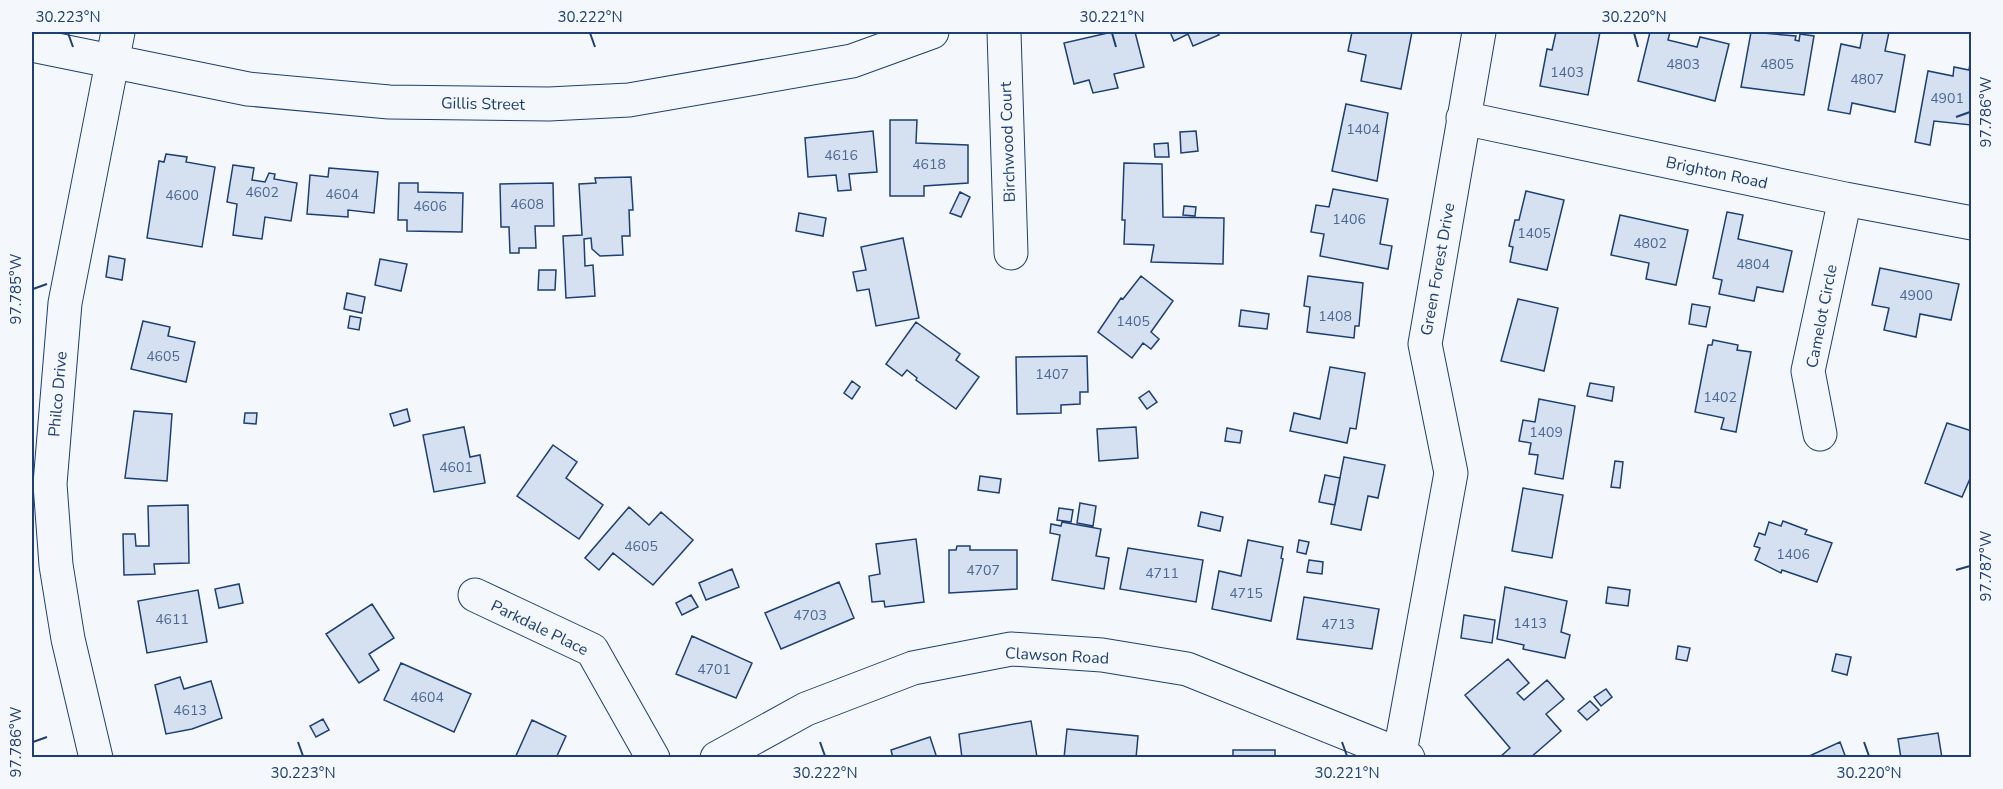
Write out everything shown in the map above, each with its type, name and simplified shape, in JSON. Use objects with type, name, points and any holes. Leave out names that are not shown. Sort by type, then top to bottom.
[{"type":"street","name":"Gillis Street","points":[[32,45],[115,46],[260,90],[389,102],[549,104],[629,100],[852,61],[932,32]]},
{"type":"street","name":"Birchwood Court","points":[[1004,32],[1011,253]]},
{"type":"street","name":"Green Forest Drive","points":[[1403,756],[1451,473],[1425,344],[1479,32]]},
{"type":"street","name":"Philco Drive","points":[[96,758],[68,639],[41,483],[64,303],[115,46]]},
{"type":"street","name":"Brighton Road","points":[[1463,118],[1845,199],[1971,223]]},
{"type":"street","name":"Camelot Circle","points":[[1820,434],[1808,371],[1845,199]]},
{"type":"street","name":"Parkdale Place","points":[[475,596],[592,650],[653,758]]},
{"type":"street","name":"Clawson Road","points":[[717,758],[806,709],[913,668],[1011,649],[1102,655],[1187,669],[1403,756]]},
{"type":"building","points":[[1112,32],[1135,32],[1144,67],[1114,74],[1118,88],[1093,93],[1089,80],[1074,84],[1064,43]]},
{"type":"building","points":[[1170,32],[1217,32],[1219,35],[1193,46],[1188,34],[1174,41]]},
{"type":"building","points":[[1352,32],[1412,32],[1401,89],[1361,81],[1366,55],[1348,51]]},
{"type":"building","points":[[1556,32],[1600,32],[1588,95],[1540,86],[1547,49],[1552,50]]},
{"type":"building","points":[[1650,32],[1670,32],[1668,40],[1697,47],[1700,37],[1729,44],[1715,101],[1638,81]]},
{"type":"building","points":[[1751,32],[1796,36],[1795,40],[1799,41],[1800,34],[1814,36],[1804,95],[1741,87]]},
{"type":"building","points":[[1863,32],[1889,32],[1885,51],[1905,55],[1895,112],[1852,103],[1850,114],[1828,110],[1841,44],[1860,48]]},
{"type":"building","points":[[1971,57],[1971,125],[1934,121],[1930,145],[1915,142],[1928,71],[1953,76],[1954,67],[1969,70]]},
{"type":"building","points":[[1346,104],[1388,113],[1377,181],[1332,171]]},
{"type":"building","points":[[890,120],[917,120],[916,143],[968,145],[968,183],[924,186],[924,196],[890,196]]},
{"type":"building","points":[[873,131],[877,172],[849,174],[851,190],[838,191],[836,175],[808,177],[805,138]]},
{"type":"building","points":[[1196,131],[1198,151],[1181,153],[1180,132]]},
{"type":"building","points":[[1168,143],[1169,157],[1155,157],[1154,144]]},
{"type":"building","points":[[166,154],[187,157],[186,162],[215,167],[202,247],[147,238],[159,161],[164,162]]},
{"type":"building","points":[[1124,163],[1162,164],[1163,217],[1224,218],[1223,264],[1151,262],[1154,245],[1124,244],[1125,220],[1122,220]]},
{"type":"building","points":[[233,165],[254,168],[252,180],[265,182],[269,173],[275,174],[274,179],[297,183],[291,221],[265,217],[262,239],[233,235],[237,204],[227,202]]},
{"type":"building","points":[[329,168],[378,172],[374,213],[348,210],[348,217],[307,214],[310,175],[328,177]]},
{"type":"building","points":[[631,177],[633,210],[629,210],[630,236],[622,236],[623,255],[600,256],[592,249],[591,238],[584,239],[585,266],[593,265],[595,296],[566,298],[563,236],[582,235],[579,184],[596,183],[595,178]]},
{"type":"building","points":[[399,183],[418,183],[418,192],[463,193],[462,232],[407,231],[407,220],[398,220]]},
{"type":"building","points":[[553,183],[554,226],[535,226],[536,248],[519,248],[519,253],[510,253],[509,227],[501,227],[500,184]]},
{"type":"building","points":[[1333,189],[1388,199],[1380,244],[1392,246],[1388,269],[1320,256],[1324,234],[1311,232],[1316,205],[1329,207]]},
{"type":"building","points":[[1526,191],[1564,200],[1547,270],[1510,262],[1513,247],[1509,246],[1515,220],[1519,220]]},
{"type":"building","points":[[960,192],[970,197],[961,217],[950,213]]},
{"type":"building","points":[[1184,206],[1196,207],[1195,216],[1183,215]]},
{"type":"building","points":[[1727,212],[1743,215],[1738,239],[1792,251],[1783,292],[1757,287],[1754,301],[1719,294],[1722,280],[1713,278]]},
{"type":"building","points":[[799,213],[826,218],[823,236],[796,231]]},
{"type":"building","points":[[1620,215],[1688,230],[1676,285],[1646,279],[1649,263],[1611,255]]},
{"type":"building","points":[[903,238],[919,318],[876,326],[869,289],[857,291],[853,272],[866,270],[861,247]]},
{"type":"building","points":[[109,256],[125,259],[122,280],[106,277]]},
{"type":"building","points":[[380,259],[407,264],[401,291],[375,285]]},
{"type":"building","points":[[1880,268],[1959,284],[1951,320],[1920,314],[1916,337],[1884,330],[1889,308],[1872,305]]},
{"type":"building","points":[[539,270],[556,270],[555,290],[538,290]]},
{"type":"building","points":[[1141,276],[1173,301],[1151,332],[1159,339],[1151,349],[1143,343],[1132,358],[1098,332],[1121,298],[1123,299]]},
{"type":"building","points":[[1308,276],[1363,283],[1359,326],[1355,326],[1354,338],[1307,332],[1310,307],[1304,306]]},
{"type":"building","points":[[347,293],[365,297],[362,313],[344,309]]},
{"type":"building","points":[[1518,299],[1558,308],[1544,371],[1501,361]]},
{"type":"building","points":[[1692,304],[1710,307],[1706,327],[1689,324]]},
{"type":"building","points":[[1241,310],[1269,314],[1267,329],[1239,326]]},
{"type":"building","points":[[350,316],[361,318],[359,330],[348,328]]},
{"type":"building","points":[[143,321],[170,327],[168,336],[195,342],[186,382],[131,369]]},
{"type":"building","points":[[916,322],[960,354],[956,360],[979,377],[956,409],[916,380],[917,378],[907,370],[902,376],[886,364]]},
{"type":"building","points":[[1713,340],[1738,345],[1737,350],[1751,352],[1736,432],[1721,429],[1724,418],[1695,412],[1708,345],[1712,345]]},
{"type":"building","points":[[1087,356],[1088,392],[1080,392],[1080,404],[1061,405],[1061,413],[1017,414],[1016,357]]},
{"type":"building","points":[[1330,367],[1365,373],[1356,429],[1350,428],[1347,443],[1290,431],[1294,413],[1320,419]]},
{"type":"building","points":[[852,381],[860,387],[852,399],[844,393]]},
{"type":"building","points":[[1590,383],[1614,387],[1612,401],[1587,396]]},
{"type":"building","points":[[1149,391],[1157,402],[1147,409],[1139,398]]},
{"type":"building","points":[[1539,399],[1575,406],[1563,479],[1535,474],[1538,455],[1529,454],[1531,443],[1519,441],[1523,420],[1535,422]]},
{"type":"building","points":[[407,409],[410,421],[394,426],[390,414]]},
{"type":"building","points":[[134,411],[172,414],[167,481],[125,478]]},
{"type":"building","points":[[245,413],[257,413],[256,424],[244,423]]},
{"type":"building","points":[[1947,423],[1972,431],[1972,474],[1962,497],[1925,483]]},
{"type":"building","points":[[464,427],[470,457],[480,455],[485,483],[434,492],[423,435]]},
{"type":"building","points":[[1136,427],[1138,458],[1099,461],[1097,429]]},
{"type":"building","points":[[1227,428],[1242,431],[1240,443],[1225,441]]},
{"type":"building","points":[[553,445],[577,462],[566,478],[603,505],[579,539],[517,496]]},
{"type":"building","points":[[1344,457],[1385,465],[1378,498],[1368,496],[1361,530],[1331,524]]},
{"type":"building","points":[[1615,461],[1623,462],[1620,488],[1611,487]]},
{"type":"building","points":[[1325,475],[1340,478],[1335,505],[1319,502]]},
{"type":"building","points":[[980,476],[1001,479],[999,493],[978,490]]},
{"type":"building","points":[[1523,488],[1563,495],[1552,558],[1512,551]]},
{"type":"building","points":[[1080,503],[1096,506],[1093,526],[1077,523]]},
{"type":"building","points":[[188,505],[189,563],[154,564],[155,574],[124,575],[123,534],[135,534],[136,546],[149,546],[148,506]]},
{"type":"building","points":[[629,507],[649,525],[661,512],[693,540],[653,585],[613,553],[599,570],[585,558]]},
{"type":"building","points":[[1059,508],[1073,510],[1071,522],[1057,520]]},
{"type":"building","points":[[1201,512],[1223,517],[1220,531],[1198,526]]},
{"type":"building","points":[[1783,521],[1807,530],[1805,534],[1832,543],[1817,582],[1782,570],[1781,573],[1755,560],[1760,548],[1754,546],[1759,533],[1765,535],[1769,522],[1781,526]]},
{"type":"building","points":[[1062,522],[1101,529],[1096,556],[1109,558],[1104,589],[1052,580],[1060,535],[1050,533],[1051,524],[1061,526]]},
{"type":"building","points":[[916,539],[924,602],[885,607],[884,601],[872,602],[869,576],[880,574],[876,544]]},
{"type":"building","points":[[1248,540],[1283,547],[1281,558],[1283,559],[1271,621],[1212,609],[1219,571],[1241,576]]},
{"type":"building","points":[[1299,540],[1309,542],[1306,554],[1297,552]]},
{"type":"building","points":[[957,546],[970,546],[970,550],[1017,550],[1017,589],[949,593],[949,550],[956,550]]},
{"type":"building","points":[[1128,548],[1203,560],[1196,602],[1120,589]]},
{"type":"building","points":[[1309,560],[1323,562],[1322,574],[1307,572]]},
{"type":"building","points":[[732,569],[739,587],[706,600],[699,583]]},
{"type":"building","points":[[839,582],[854,618],[781,649],[765,613]]},
{"type":"building","points":[[239,584],[243,603],[219,608],[215,589]]},
{"type":"building","points":[[1505,587],[1567,601],[1561,632],[1570,635],[1565,658],[1523,649],[1524,645],[1497,639]]},
{"type":"building","points":[[1608,587],[1630,590],[1628,606],[1606,603]]},
{"type":"building","points":[[198,590],[207,642],[147,653],[138,601]]},
{"type":"building","points":[[691,595],[698,607],[682,615],[676,603]]},
{"type":"building","points":[[1304,597],[1379,609],[1372,649],[1297,639]]},
{"type":"building","points":[[372,604],[394,638],[369,654],[379,670],[359,683],[326,634]]},
{"type":"building","points":[[1464,615],[1495,620],[1492,643],[1461,638]]},
{"type":"building","points":[[692,636],[752,663],[736,698],[676,674]]},
{"type":"building","points":[[1678,646],[1690,648],[1687,661],[1676,659]]},
{"type":"building","points":[[1836,654],[1851,657],[1847,675],[1832,671]]},
{"type":"building","points":[[1508,659],[1529,683],[1517,693],[1524,700],[1547,680],[1564,699],[1546,714],[1561,731],[1530,758],[1499,758],[1510,748],[1465,695]]},
{"type":"building","points":[[401,663],[471,694],[454,732],[384,700]]},
{"type":"building","points":[[180,677],[184,689],[211,681],[222,718],[192,729],[166,734],[155,685]]},
{"type":"building","points":[[1606,689],[1612,697],[1601,706],[1594,697]]},
{"type":"building","points":[[1590,701],[1599,710],[1587,720],[1578,711]]},
{"type":"building","points":[[323,719],[329,730],[316,737],[310,726]]},
{"type":"building","points":[[532,720],[566,736],[556,758],[515,758]]},
{"type":"building","points":[[1031,721],[1037,757],[962,758],[959,734]]},
{"type":"building","points":[[1067,729],[1138,736],[1136,758],[1064,758]]},
{"type":"building","points":[[1938,733],[1942,758],[1901,758],[1898,739]]},
{"type":"building","points":[[930,737],[937,758],[893,758],[891,750]]},
{"type":"building","points":[[1840,742],[1846,758],[1805,758]]},
{"type":"building","points":[[1233,750],[1275,750],[1275,758],[1233,758]]}]
